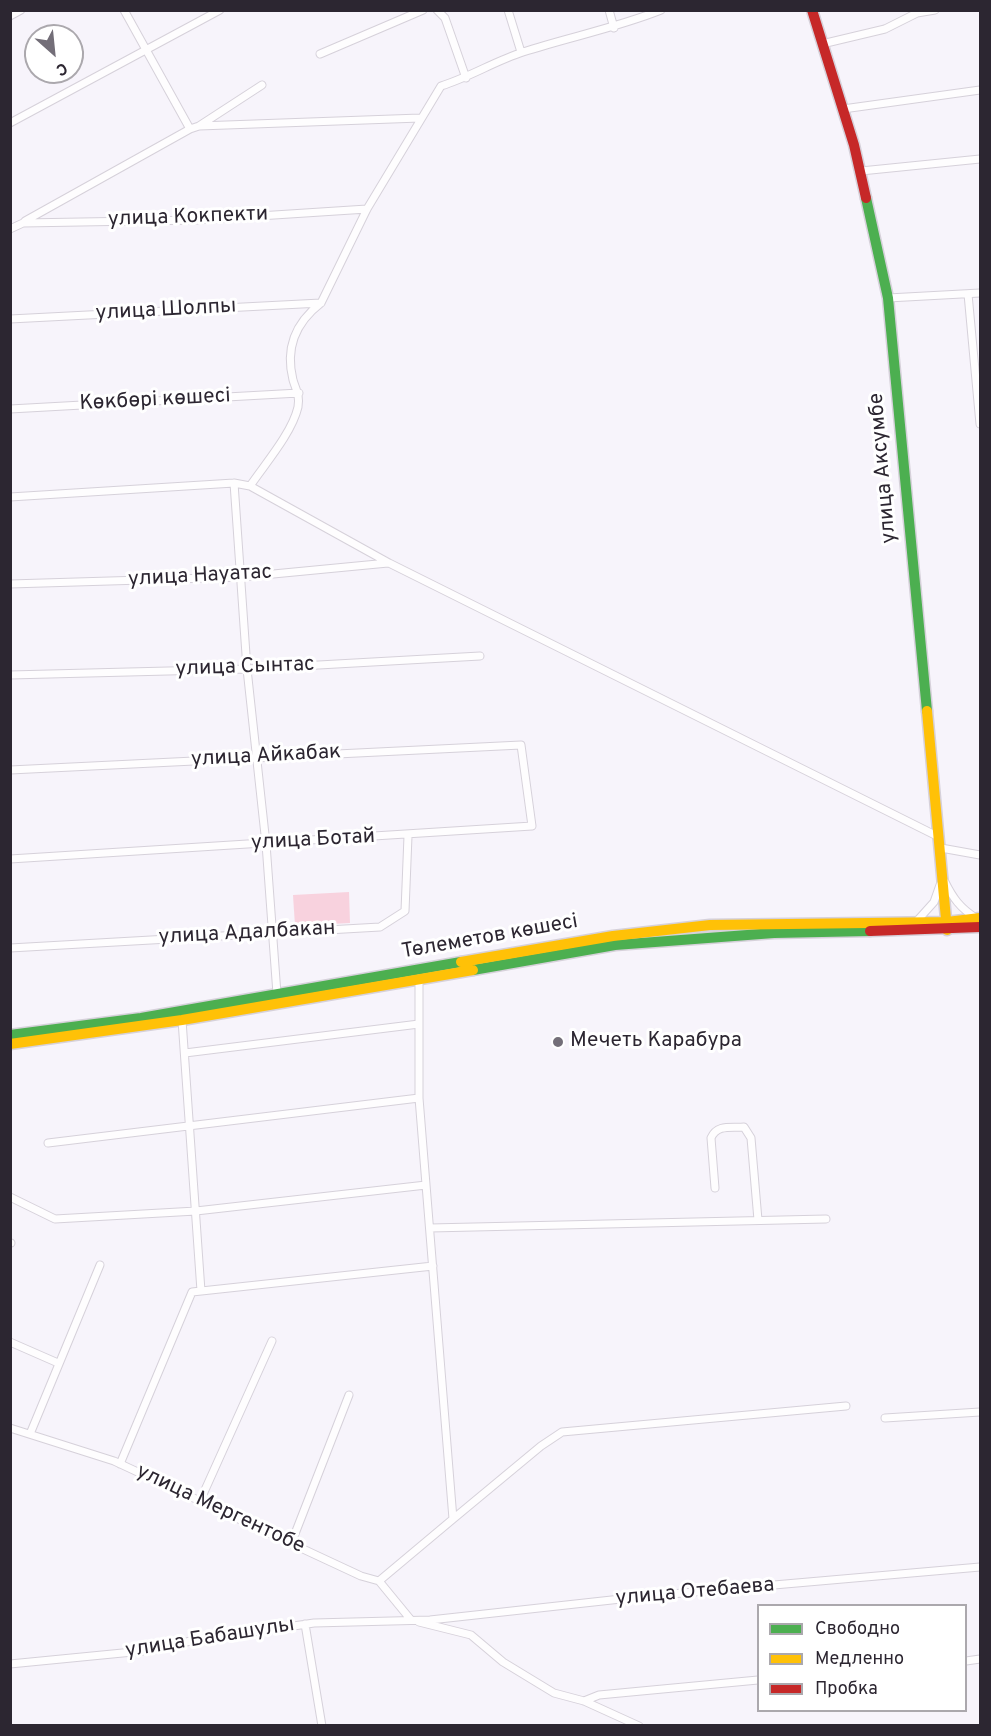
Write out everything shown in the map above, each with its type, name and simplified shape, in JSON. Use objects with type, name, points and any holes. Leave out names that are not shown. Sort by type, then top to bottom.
[{"type":"main road","name":"улица Аксумбе","points":[[812,10],[861,171],[888,298],[947,926]]},
{"type":"main road","name":"Төлеметов көшесі","points":[[10,1035],[221,1009],[615,945],[774,933],[947,926],[980,921]]},
{"type":"main road","name":"Төлеметов көшесі","points":[[10,1044],[183,1020],[277,994],[614,936],[710,925],[916,922],[947,926]]},
{"type":"street","points":[[10,16],[21,10]]},
{"type":"street","points":[[123,10],[190,129]]},
{"type":"street","points":[[10,123],[220,10]]},
{"type":"street","points":[[320,54],[423,10]]},
{"type":"street","points":[[437,10],[445,18],[466,78]]},
{"type":"street","points":[[508,10],[521,52]]},
{"type":"street","points":[[609,10],[614,28]]},
{"type":"street","points":[[250,486],[277,448],[297,408],[299,393],[288,359],[289,346],[311,310],[321,303],[367,209],[441,86],[466,78],[521,52],[614,28],[661,10]]},
{"type":"street","points":[[822,44],[885,29],[916,13],[935,10]]},
{"type":"street","points":[[23,223],[198,126],[262,85]]},
{"type":"street","points":[[843,109],[981,90]]},
{"type":"street","points":[[198,126],[420,118]]},
{"type":"street","points":[[861,171],[981,159]]},
{"type":"street","name":"улица Кокпекти","points":[[10,229],[23,223],[197,219],[367,209]]},
{"type":"street","points":[[888,298],[981,293]]},
{"type":"street","points":[[968,294],[981,424]]},
{"type":"street","name":"улица Шолпы","points":[[10,319],[321,303]]},
{"type":"street","name":"Көкбөрі көшесі","points":[[10,409],[299,393]]},
{"type":"street","points":[[10,497],[234,483],[250,486],[389,562],[940,843],[981,855]]},
{"type":"street","points":[[234,483],[247,669],[266,844],[277,994]]},
{"type":"street","name":"улица Науатас","points":[[10,584],[242,577],[389,562]]},
{"type":"street","name":"улица Сынтас","points":[[10,675],[247,669],[480,656]]},
{"type":"street","name":"улица Айкабак","points":[[10,770],[521,745]]},
{"type":"street","name":"улица Ботай","points":[[10,859],[408,836],[532,826],[521,745]]},
{"type":"street","name":"улица Адалбакан","points":[[10,948],[380,927],[405,911],[408,836]]},
{"type":"street","points":[[943,877],[963,910],[980,921]]},
{"type":"street","points":[[916,922],[934,903],[943,877]]},
{"type":"street","points":[[419,978],[419,1098],[453,1519]]},
{"type":"street","points":[[183,1020],[201,1291]]},
{"type":"street","points":[[185,1053],[419,1024]]},
{"type":"street","points":[[48,1143],[419,1098]]},
{"type":"street","points":[[716,1188],[711,1138],[721,1128],[744,1128],[751,1138],[758,1220]]},
{"type":"street","points":[[10,1197],[55,1219],[196,1211],[426,1185]]},
{"type":"street","points":[[430,1228],[826,1219]]},
{"type":"street","points":[[30,1434],[100,1264]]},
{"type":"street","points":[[120,1464],[192,1292],[433,1266]]},
{"type":"street","points":[[200,1501],[272,1341]]},
{"type":"street","points":[[10,1342],[58,1363]]},
{"type":"street","points":[[291,1544],[349,1395]]},
{"type":"street","points":[[639,1725],[584,1701],[554,1694],[503,1662],[471,1635],[411,1620],[378,1581],[541,1446],[562,1432],[846,1406]]},
{"type":"street","points":[[885,1418],[981,1412]]},
{"type":"street","name":"улица Мергентобе","points":[[10,1428],[120,1464],[361,1576],[378,1581]]},
{"type":"street","name":"улица Отебаева","points":[[411,1620],[981,1567]]},
{"type":"street","name":"улица Бабашулы","points":[[10,1664],[143,1651],[191,1641],[305,1624],[411,1620]]},
{"type":"street","points":[[305,1624],[322,1725]]},
{"type":"street","points":[[584,1701],[599,1695],[757,1680]]},
{"type":"shaded area","points":[[349,892],[350,923],[295,926],[293,895]]},
{"type":"traffic: fast","points":[[866,198],[888,298],[927,711]]},
{"type":"traffic: fast","points":[[473,970],[615,945],[774,933],[870,931]]},
{"type":"traffic: fast","points":[[10,1035],[141,1018],[461,962]]},
{"type":"traffic: slow","points":[[927,711],[947,930]]},
{"type":"traffic: slow","points":[[461,962],[613,936],[710,925],[947,922],[980,918]]},
{"type":"traffic: slow","points":[[10,1044],[182,1020],[473,970]]},
{"type":"traffic: jam","points":[[812,10],[854,145],[866,198]]},
{"type":"traffic: jam","points":[[870,931],[980,927]]},
{"type":"place","name":"Мечеть Карабура","points":[[558,1042]]}]
